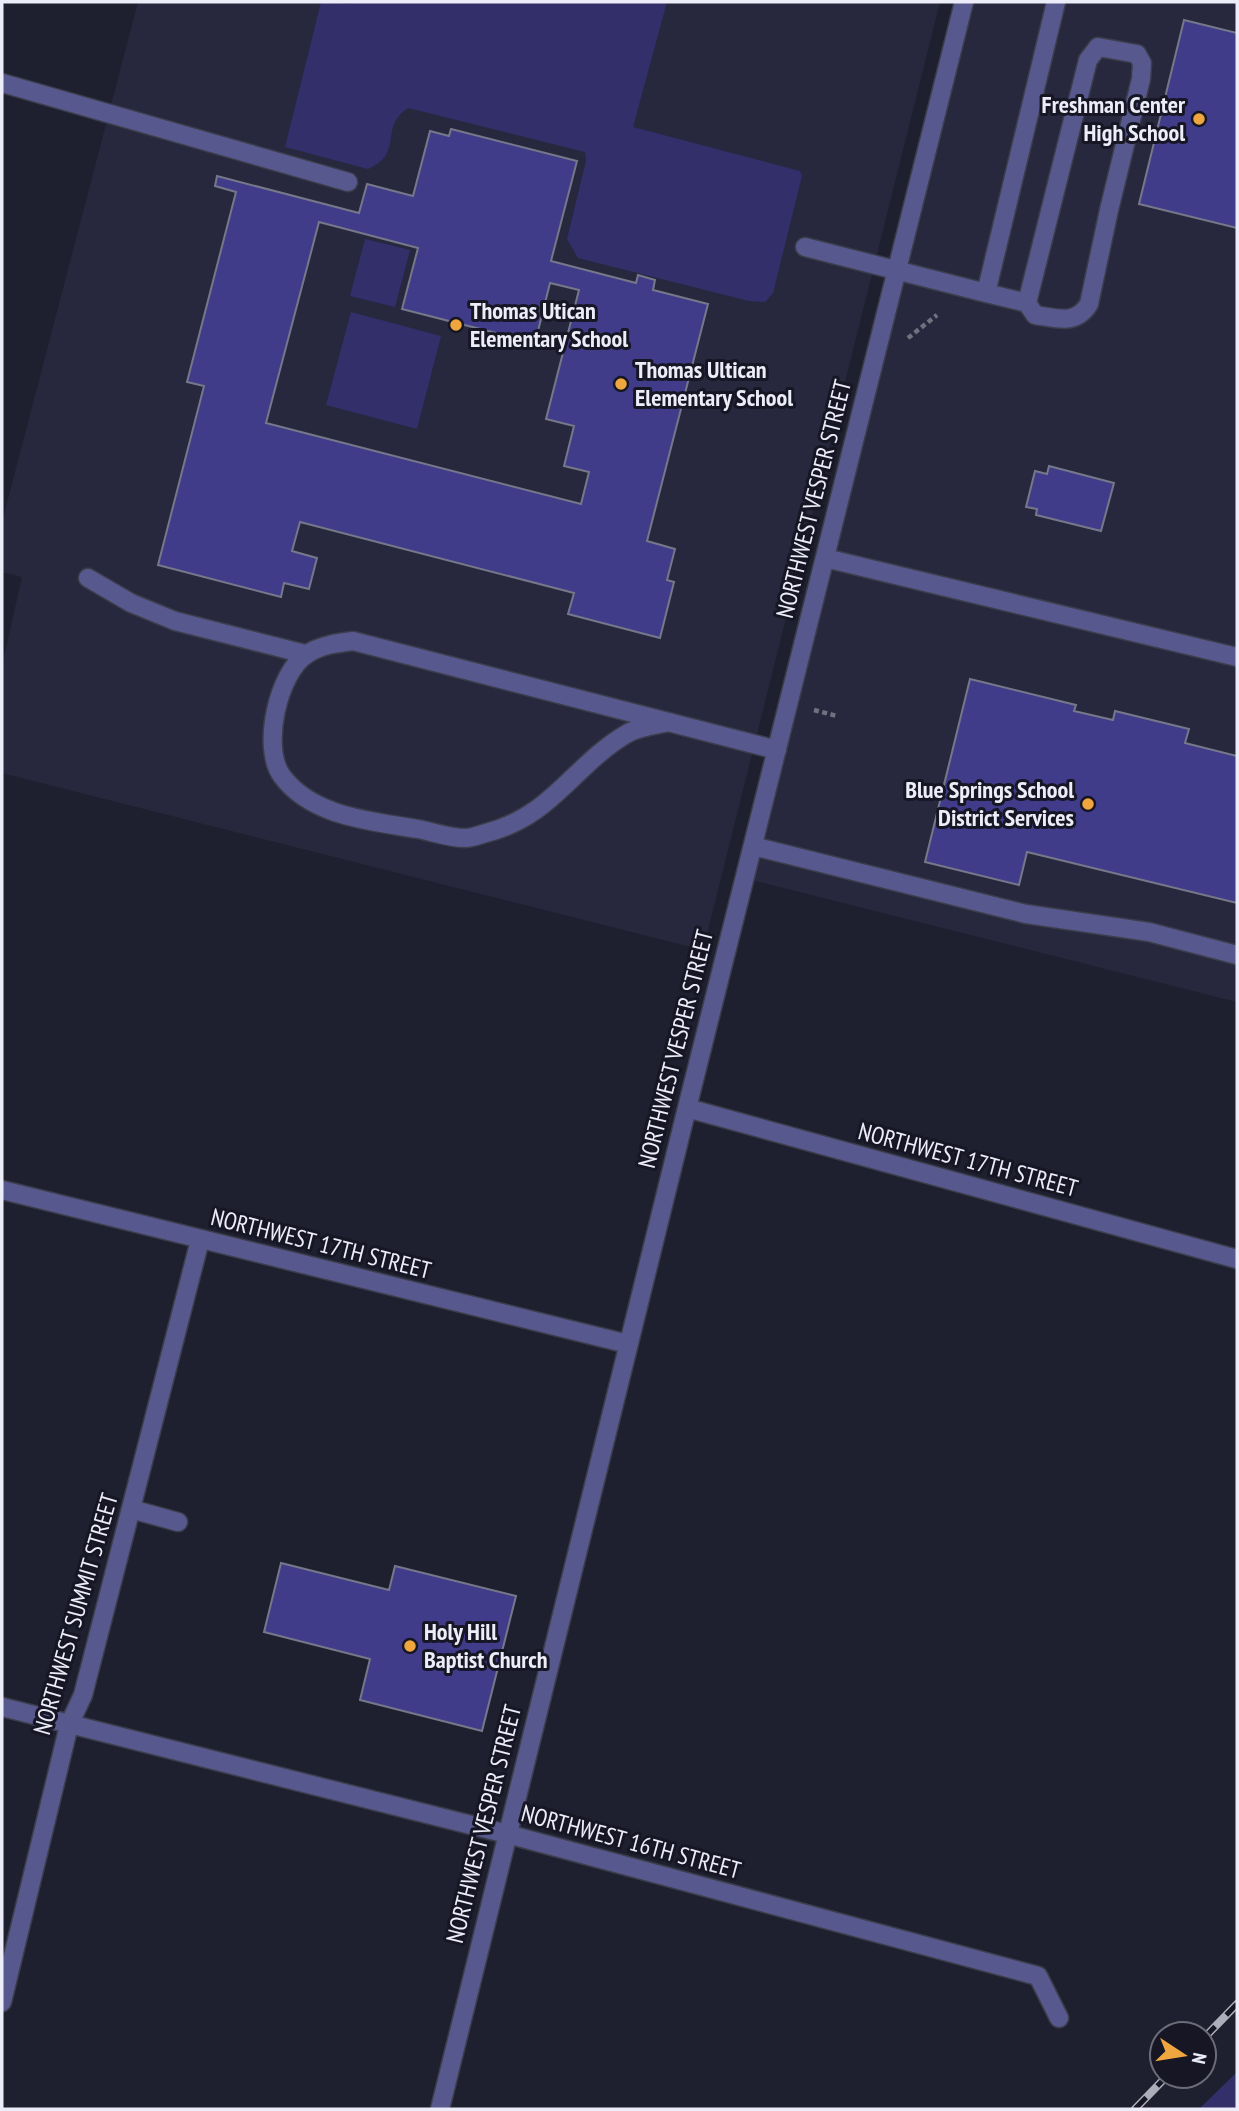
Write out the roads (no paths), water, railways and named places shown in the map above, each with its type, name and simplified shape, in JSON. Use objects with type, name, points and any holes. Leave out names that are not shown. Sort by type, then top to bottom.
[{"type":"street","name":"NORTHWEST VESPER STREET","points":[[440,2109],[964,2]]},
{"type":"street","points":[[986,293],[1056,2]]},
{"type":"street","points":[[805,247],[1027,303],[1035,315],[1074,319],[1083,314],[1089,304],[1141,79],[1142,63],[1137,54],[1098,47],[1088,60],[1027,303]]},
{"type":"street","points":[[2,83],[108,111],[348,182]]},
{"type":"street","points":[[825,558],[1237,657]]},
{"type":"street","points":[[88,578],[131,603],[175,621],[305,654]]},
{"type":"street","points":[[669,722],[630,732],[601,753],[535,813],[507,828],[466,838],[331,811],[303,795],[281,775],[273,750],[275,707],[287,678],[305,654],[327,645],[353,641],[669,722],[776,750]]},
{"type":"street","points":[[752,846],[1026,914],[1149,932],[1237,955]]},
{"type":"street","name":"NORTHWEST 17TH STREET","points":[[687,1108],[1237,1259]]},
{"type":"street","name":"NORTHWEST 17TH STREET","points":[[2,1190],[628,1345]]},
{"type":"street","name":"NORTHWEST SUMMIT STREET","points":[[2,2002],[69,1725],[83,1695],[200,1240]]},
{"type":"street","points":[[131,1510],[178,1522]]},
{"type":"street","name":"NORTHWEST 16TH STREET","points":[[2,1707],[507,1834],[1038,1976],[1059,2018]]},
{"type":"railway","points":[[1218,2024],[1237,2004]]},
{"type":"railway","points":[[1135,2109],[1153,2090]]},
{"type":"place","name":"Freshman Center High School","points":[[1199,119]]},
{"type":"place","name":"Thomas Utican Elementary School","points":[[456,325]]},
{"type":"place","name":"Thomas Ultican Elementary School","points":[[621,384]]},
{"type":"place","name":"Blue Springs School District Services","points":[[1088,804]]},
{"type":"place","name":"Holy Hill Baptist Church","points":[[410,1646]]}]
